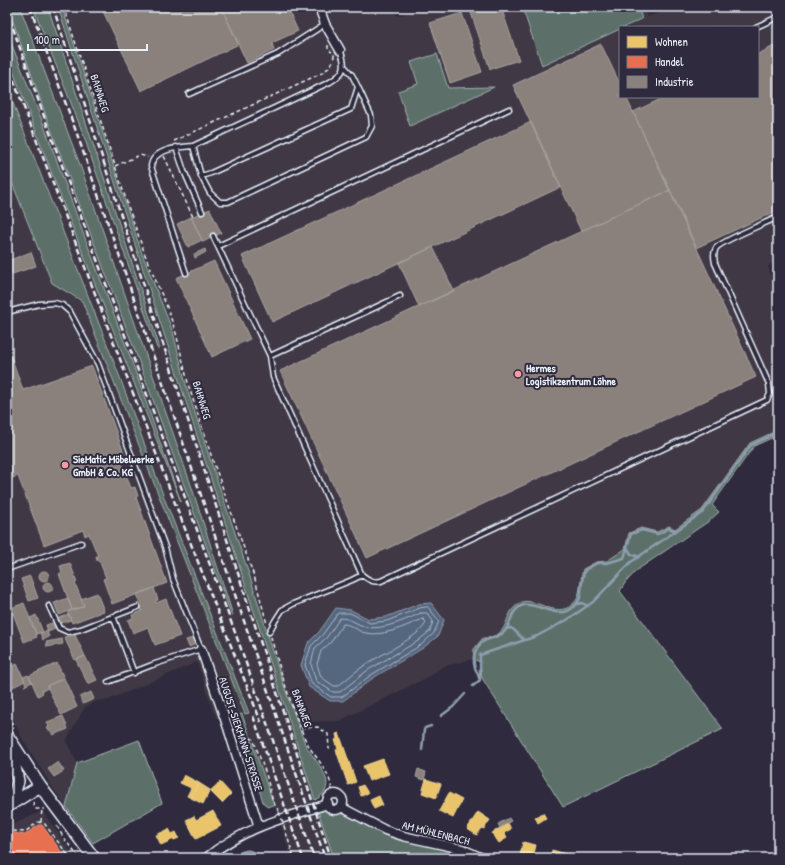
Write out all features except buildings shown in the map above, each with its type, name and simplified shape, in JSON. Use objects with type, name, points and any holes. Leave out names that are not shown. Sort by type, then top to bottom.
[{"type":"main road","points":[[8,736],[40,786],[94,858]]},
{"type":"main road","points":[[8,736],[18,781],[15,792],[8,806]]},
{"type":"main road","points":[[8,806],[40,786]]},
{"type":"street","points":[[319,7],[324,24],[340,50]]},
{"type":"street","name":"AUGUST-SIEKMANN-STRASSE","points":[[201,649],[259,827]]},
{"type":"street","points":[[332,794],[338,794],[343,801],[341,807],[337,809],[333,809],[328,804],[328,800],[332,794]]},
{"type":"street","points":[[206,858],[220,847],[247,832],[275,820],[328,804]]},
{"type":"street","name":"AM MÜHLENBACH","points":[[341,807],[385,830],[402,836],[462,848],[482,858]]},
{"type":"lane","points":[[758,26],[778,17]]},
{"type":"lane","points":[[189,94],[278,54],[324,24]]},
{"type":"lane","points":[[193,146],[201,176],[210,193],[220,202],[228,202],[366,137],[372,126],[371,115],[352,75],[345,67],[344,58],[340,50]]},
{"type":"lane","points":[[186,273],[151,166],[151,160],[162,152],[176,147],[193,146],[330,82],[341,74],[345,67]]},
{"type":"lane","points":[[201,176],[211,173],[351,109],[358,87]]},
{"type":"lane","points":[[218,246],[509,109]]},
{"type":"lane","points":[[176,147],[184,171],[202,212]]},
{"type":"lane","points":[[213,236],[270,356],[273,377],[362,574],[368,580],[375,583],[767,400],[770,394],[769,384],[713,256],[716,248],[725,242],[778,217]]},
{"type":"lane","points":[[270,356],[400,296]]},
{"type":"lane","points":[[7,312],[39,304],[55,303],[62,305],[70,312],[98,364],[166,547],[173,579],[201,649],[152,665],[108,682]]},
{"type":"lane","points":[[7,569],[81,542]]},
{"type":"lane","points":[[269,632],[274,621],[282,610],[352,580],[362,574]]},
{"type":"lane","points":[[49,606],[59,628],[68,632],[81,629],[138,607]]},
{"type":"lane","points":[[113,616],[134,673]]},
{"type":"path","name":"BAHNWEG","points":[[64,7],[147,260],[167,307],[176,333],[191,393],[254,579],[283,680],[311,750],[324,767],[330,778],[332,794]]},
{"type":"path","points":[[174,141],[327,69],[334,58],[334,52],[330,51],[327,45],[335,42]]},
{"type":"path","points":[[162,152],[193,216]]},
{"type":"path","points":[[115,166],[140,155],[147,158],[149,155]]},
{"type":"path","points":[[301,728],[318,727],[328,734],[329,749]]},
{"type":"path","points":[[228,728],[253,739],[266,774],[273,802],[280,812],[294,858]]},
{"type":"path","points":[[41,822],[42,808]]},
{"type":"path","points":[[36,809],[46,809]]},
{"type":"path","points":[[7,835],[14,830],[25,832],[38,822],[41,822]]},
{"type":"path","points":[[41,822],[44,823],[70,858]]},
{"type":"path","points":[[56,824],[63,837],[79,858]]},
{"type":"shaded area","points":[[7,7],[58,7],[334,858],[292,858],[242,714],[217,718],[213,711],[197,662],[108,700],[97,701],[85,707],[66,741],[77,763],[66,807],[22,738],[7,707],[7,170],[52,283],[82,301],[245,713],[249,712],[165,500],[119,375],[7,88]]},
{"type":"shaded area","points":[[62,7],[391,7],[398,16],[426,7],[522,7],[542,65],[619,29],[619,98],[759,98],[759,26],[626,26],[642,19],[638,7],[643,7],[647,17],[675,7],[778,7],[778,259],[768,266],[778,299],[778,430],[750,443],[702,510],[675,529],[669,526],[657,532],[641,528],[629,532],[625,549],[607,561],[596,562],[583,568],[577,599],[568,608],[561,610],[526,601],[512,610],[504,630],[474,649],[473,659],[442,667],[430,676],[339,721],[296,722],[251,580],[195,415],[173,332],[141,251]],"holes":[[[419,84],[448,88],[492,87],[398,91]],[[419,604],[423,648],[373,678],[343,701],[301,665],[308,643],[319,632],[336,608],[351,610],[369,619],[386,617]]]},
{"type":"shaded area","points":[[42,811],[76,858],[7,858],[7,827]]},
{"type":"green space","points":[[8,7],[20,7],[79,162],[191,485],[233,615],[231,614],[138,359],[47,119]]},
{"type":"green space","points":[[33,7],[48,7],[160,348],[157,348],[82,131]]},
{"type":"green space","points":[[58,7],[62,7],[141,251],[173,332],[187,389],[251,580],[282,680],[305,744],[320,765],[327,780],[327,787],[323,794],[315,800]]},
{"type":"green space","points":[[522,7],[638,7],[642,19],[626,26],[619,26],[619,29],[542,65]]},
{"type":"green space","points":[[7,27],[12,45],[43,123],[132,362],[181,502],[63,203],[7,55]]},
{"type":"green space","points":[[437,54],[448,88],[494,87],[410,126],[398,91],[418,84],[411,62]]},
{"type":"green space","points":[[7,88],[119,375],[165,500],[249,713],[245,714],[82,301],[52,283],[7,170]]},
{"type":"green space","points":[[778,430],[778,435],[754,446],[712,505],[719,512],[709,521],[637,570],[620,591],[723,729],[563,807],[482,678],[480,662],[473,659],[474,649],[483,638],[498,634],[502,630],[509,615],[518,604],[530,602],[559,610],[573,604],[578,596],[583,569],[596,562],[607,561],[625,549],[629,533],[641,528],[657,532],[669,526],[675,529],[702,510],[750,443]]},
{"type":"green space","points":[[242,714],[274,805],[267,807],[263,802],[236,715]]},
{"type":"green space","points":[[139,740],[162,803],[93,843],[66,807],[77,763]]},
{"type":"green space","points":[[326,809],[348,814],[476,858],[334,858],[318,811]]},
{"type":"water","points":[[431,603],[444,620],[438,636],[423,648],[373,678],[343,701],[330,701],[309,687],[301,665],[308,643],[319,632],[336,608],[351,610],[369,619],[386,617],[419,604]]},
{"type":"waterway","points":[[473,686],[480,680],[480,655],[537,636],[567,620],[593,602],[631,562],[703,512],[751,445],[778,432]]},
{"type":"waterway","points":[[479,678],[474,663],[474,656],[477,650],[483,642],[494,638],[505,631],[513,614],[518,608],[521,606],[532,605],[552,611],[565,612],[575,606],[578,602],[581,594],[582,579],[585,570],[597,563],[607,563],[624,558],[631,534],[642,530],[658,534],[669,528],[676,531]]},
{"type":"waterway","points":[[628,549],[631,554],[639,557]]},
{"type":"waterway","points":[[577,604],[582,603],[588,606]]},
{"type":"waterway","points":[[506,629],[511,628],[524,640]]},
{"type":"waterway","points":[[441,716],[453,707],[465,694]]},
{"type":"waterway","points":[[422,750],[424,730],[425,728],[431,726]]},
{"type":"waterway","points":[[232,857],[244,851],[250,851],[261,858]]},
{"type":"waterway","points":[[391,858],[393,854]]},
{"type":"railway","points":[[30,7],[77,134],[325,858]]},
{"type":"railway","points":[[53,7],[331,858]]},
{"type":"railway","points":[[7,11],[46,122],[240,646],[314,858]]},
{"type":"railway","points":[[7,63],[178,511],[261,722]]},
{"type":"railway","points":[[253,716],[303,858]]},
{"type":"place","name":"Hermes Logistikzentrum Löhne","points":[[518,374]]},
{"type":"place","name":"SieMatic Möbelwerke GmbH & Co. KG","points":[[65,465]]}]
